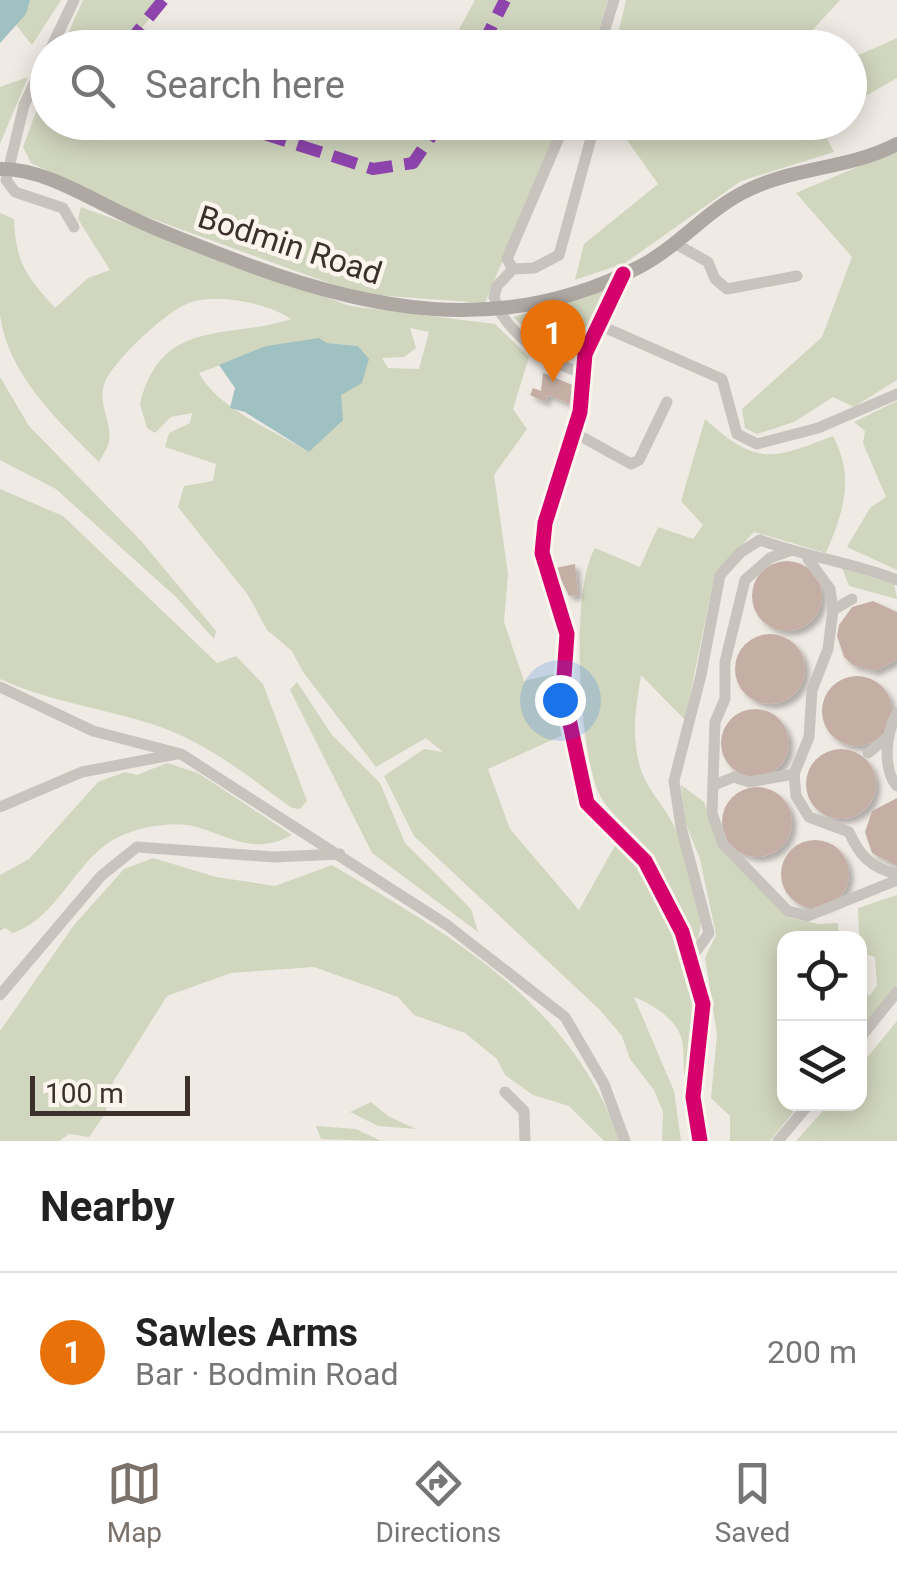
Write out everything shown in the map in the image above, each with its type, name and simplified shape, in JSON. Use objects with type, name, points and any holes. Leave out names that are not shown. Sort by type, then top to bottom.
[{"type":"main road","name":"Bodmin Road","points":[[4,169],[42,178],[174,236],[332,294],[387,306],[499,310],[547,301],[623,274],[676,244],[750,189],[897,144]]},
{"type":"street","points":[[60,30],[74,0]]},
{"type":"street","points":[[605,30],[614,0]]},
{"type":"street","points":[[30,92],[4,169],[9,187],[63,208],[74,227]]},
{"type":"street","points":[[513,269],[507,259],[559,140]]},
{"type":"street","points":[[582,374],[542,353],[499,310],[495,291],[513,269],[534,268],[559,255],[591,140]]},
{"type":"street","points":[[676,244],[708,262],[714,279],[727,289],[797,276]]},
{"type":"street","points":[[623,274],[585,354],[575,433],[546,523],[542,552],[568,634],[563,691],[587,803],[645,860],[682,932],[702,1004],[693,1097],[700,1141]]},
{"type":"street","points":[[599,325],[722,378],[737,434],[756,444],[818,428],[897,394]]},
{"type":"street","points":[[575,433],[630,464],[639,460],[667,402]]},
{"type":"street","points":[[690,960],[709,933],[681,827],[674,781],[720,575],[741,552],[760,540],[808,559],[840,559],[897,580]]},
{"type":"street","points":[[790,552],[770,558],[745,580],[725,662],[726,700],[715,722],[712,813],[723,844],[763,880],[788,911],[808,916],[897,877]]},
{"type":"street","points":[[808,559],[830,589],[833,610],[828,649],[812,690],[809,737],[794,774],[796,796],[809,818],[849,832],[856,849],[871,865],[897,877]]},
{"type":"street","points":[[833,610],[852,599]]},
{"type":"street","points":[[0,687],[93,731],[181,754],[447,925],[565,1017],[604,1084],[625,1141]]},
{"type":"street","points":[[897,714],[888,737],[889,777],[897,786]]},
{"type":"street","points":[[868,752],[888,737]]},
{"type":"street","points":[[0,807],[82,772],[181,754]]},
{"type":"street","points":[[714,785],[734,777],[749,782],[794,774]]},
{"type":"street","points":[[0,995],[101,876],[137,847],[274,858],[340,854]]},
{"type":"street","points":[[867,1029],[897,992]]},
{"type":"street","points":[[504,1092],[524,1111],[524,1141]]},
{"type":"street","points":[[778,1141],[803,1111]]},
{"type":"green space","points":[[30,0],[61,0],[42,30],[30,30],[30,42],[16,25]]},
{"type":"green space","points":[[83,0],[165,0],[140,30],[70,30]]},
{"type":"green space","points":[[475,0],[608,0],[598,30],[459,30]]},
{"type":"green space","points":[[626,0],[840,0],[813,30],[619,30]]},
{"type":"green space","points":[[897,38],[897,78],[867,95],[867,51]]},
{"type":"green space","points":[[28,77],[0,144],[0,87]]},
{"type":"green space","points":[[30,128],[30,140],[553,140],[485,303],[359,294],[139,214],[31,163],[23,147]]},
{"type":"green space","points":[[627,140],[828,140],[834,152],[741,181],[625,263],[575,280],[584,244],[658,184]]},
{"type":"green space","points":[[897,150],[897,380],[854,407],[833,397],[794,422],[757,434],[745,428],[742,409],[822,337],[852,257],[796,193]]},
{"type":"green space","points":[[81,207],[350,306],[495,324],[529,357],[513,409],[527,429],[494,475],[508,574],[504,622],[524,681],[558,673],[565,734],[488,769],[510,829],[579,910],[617,842],[644,876],[669,919],[692,988],[689,1087],[678,1030],[658,1010],[634,997],[674,1091],[681,1141],[662,1141],[663,1112],[654,1090],[630,1059],[622,1036],[600,1010],[414,836],[384,776],[424,749],[443,752],[426,738],[376,767],[303,672],[292,651],[267,630],[248,595],[178,507],[184,486],[213,481],[216,464],[165,447],[169,433],[190,423],[192,413],[171,417],[155,433],[147,428],[140,404],[150,376],[180,344],[291,319],[257,305],[218,299],[195,301],[159,322],[132,347],[105,382],[102,397],[110,435],[99,462],[52,414],[24,377],[13,358],[0,315],[0,213],[14,219],[24,268],[55,308],[88,278],[110,270],[78,219]],"holes":[[[410,328],[429,332],[419,369],[388,368],[382,358],[404,357],[416,348]],[[326,343],[358,346],[341,395],[309,452],[233,408],[199,373],[236,359]]]},
{"type":"green space","points":[[621,284],[589,344],[573,359],[555,354],[513,317]]},
{"type":"green space","points":[[0,377],[29,426],[142,542],[216,631],[214,639],[176,597],[56,489],[0,460]]},
{"type":"green space","points":[[897,401],[897,570],[847,547],[870,508],[886,497],[863,443],[865,431],[854,422]]},
{"type":"green space","points":[[705,419],[738,445],[765,454],[779,454],[833,436],[845,480],[842,508],[826,553],[754,532],[715,573],[685,720],[641,675],[635,721],[637,755],[643,775],[671,820],[691,869],[701,915],[697,941],[650,854],[597,789],[582,703],[580,630],[587,568],[595,548],[640,567],[658,527],[693,539],[703,525],[681,501]]},
{"type":"green space","points":[[0,489],[63,516],[217,663],[236,656],[263,684],[307,801],[300,809],[292,808],[226,761],[174,732],[38,694],[0,679]]},
{"type":"green space","points":[[842,568],[894,584],[897,599],[849,586]]},
{"type":"green space","points":[[297,682],[332,735],[380,783],[405,843],[471,909],[478,932],[372,853],[290,690]]},
{"type":"green space","points":[[167,763],[198,773],[292,835],[255,844],[189,825],[136,830],[110,841],[96,853],[30,925],[13,933],[5,928],[0,931],[0,875],[29,859],[98,782],[125,772],[137,775]]},
{"type":"green space","points":[[681,785],[704,802],[720,848],[789,917],[818,924],[838,923],[838,931],[777,931],[777,1111],[794,1111],[770,1141],[730,1141],[730,1116],[711,1098],[717,1035],[705,958],[716,935],[700,859],[685,822]]},
{"type":"green space","points":[[153,858],[216,877],[275,886],[332,865],[377,892],[462,947],[539,1011],[571,1049],[598,1092],[620,1141],[604,1141],[569,1106],[533,1095],[505,1075],[497,1059],[465,1033],[414,1015],[398,997],[314,967],[231,973],[167,996],[113,1082],[105,1114],[89,1137],[69,1134],[59,1141],[0,1141],[0,1031],[74,925],[124,869]]},
{"type":"green space","points":[[897,895],[897,985],[867,1022],[867,995],[877,986],[875,957],[867,954],[867,931],[859,931],[858,908]]},
{"type":"green space","points":[[897,1021],[897,1141],[796,1141],[823,1111],[867,1111],[867,1057]]},
{"type":"green space","points":[[371,1102],[388,1116],[416,1129],[378,1126],[350,1112]]},
{"type":"green space","points":[[316,1126],[356,1129],[381,1141],[321,1139]]},
{"type":"water","points":[[0,0],[30,0],[26,14],[0,43]]},
{"type":"water","points":[[319,338],[327,343],[358,346],[369,359],[362,383],[341,395],[343,420],[309,452],[245,412],[230,408],[235,388],[219,365],[266,346]]},
{"type":"building","points":[[543,373],[575,386],[573,405],[548,395],[545,402],[530,395],[533,388],[541,391]]},
{"type":"building","points":[[787,561],[811,572],[822,596],[811,620],[787,631],[763,620],[752,596],[763,572]]},
{"type":"building","points":[[575,564],[578,595],[569,596],[562,581],[558,582],[555,568]]},
{"type":"building","points":[[873,601],[897,612],[897,660],[875,671],[853,665],[844,657],[837,636],[839,625],[852,607]]},
{"type":"building","points":[[770,634],[794,645],[805,669],[794,693],[770,704],[746,693],[735,669],[746,645]]},
{"type":"building","points":[[857,676],[881,687],[892,711],[881,735],[857,746],[833,735],[822,711],[833,687]]},
{"type":"building","points":[[755,709],[768,711],[779,719],[787,730],[787,756],[779,767],[768,775],[755,777],[742,775],[731,767],[723,756],[721,743],[723,730],[731,719],[742,711]]},
{"type":"building","points":[[841,749],[865,760],[876,784],[865,808],[841,819],[817,808],[806,784],[817,760]]},
{"type":"building","points":[[757,787],[781,798],[792,822],[781,846],[757,857],[733,846],[722,822],[733,798]]},
{"type":"building","points":[[897,798],[897,866],[872,853],[865,832],[872,811]]},
{"type":"building","points":[[815,840],[828,842],[839,850],[847,861],[847,887],[839,898],[828,906],[815,908],[802,906],[791,898],[783,887],[781,874],[783,861],[791,850],[802,842]]},
{"type":"marked path","points":[[139,30],[163,0]]},
{"type":"marked path","points":[[490,30],[505,0]]},
{"type":"marked path","points":[[283,140],[373,169],[413,163],[429,140]]},
{"type":"cycle path","points":[[623,274],[585,354],[580,412],[545,523],[542,553],[567,634],[563,691],[587,803],[645,861],[682,932],[703,1004],[693,1097],[700,1141]]},
{"type":"place","name":"Sawles Arms","points":[[553,382]]}]
